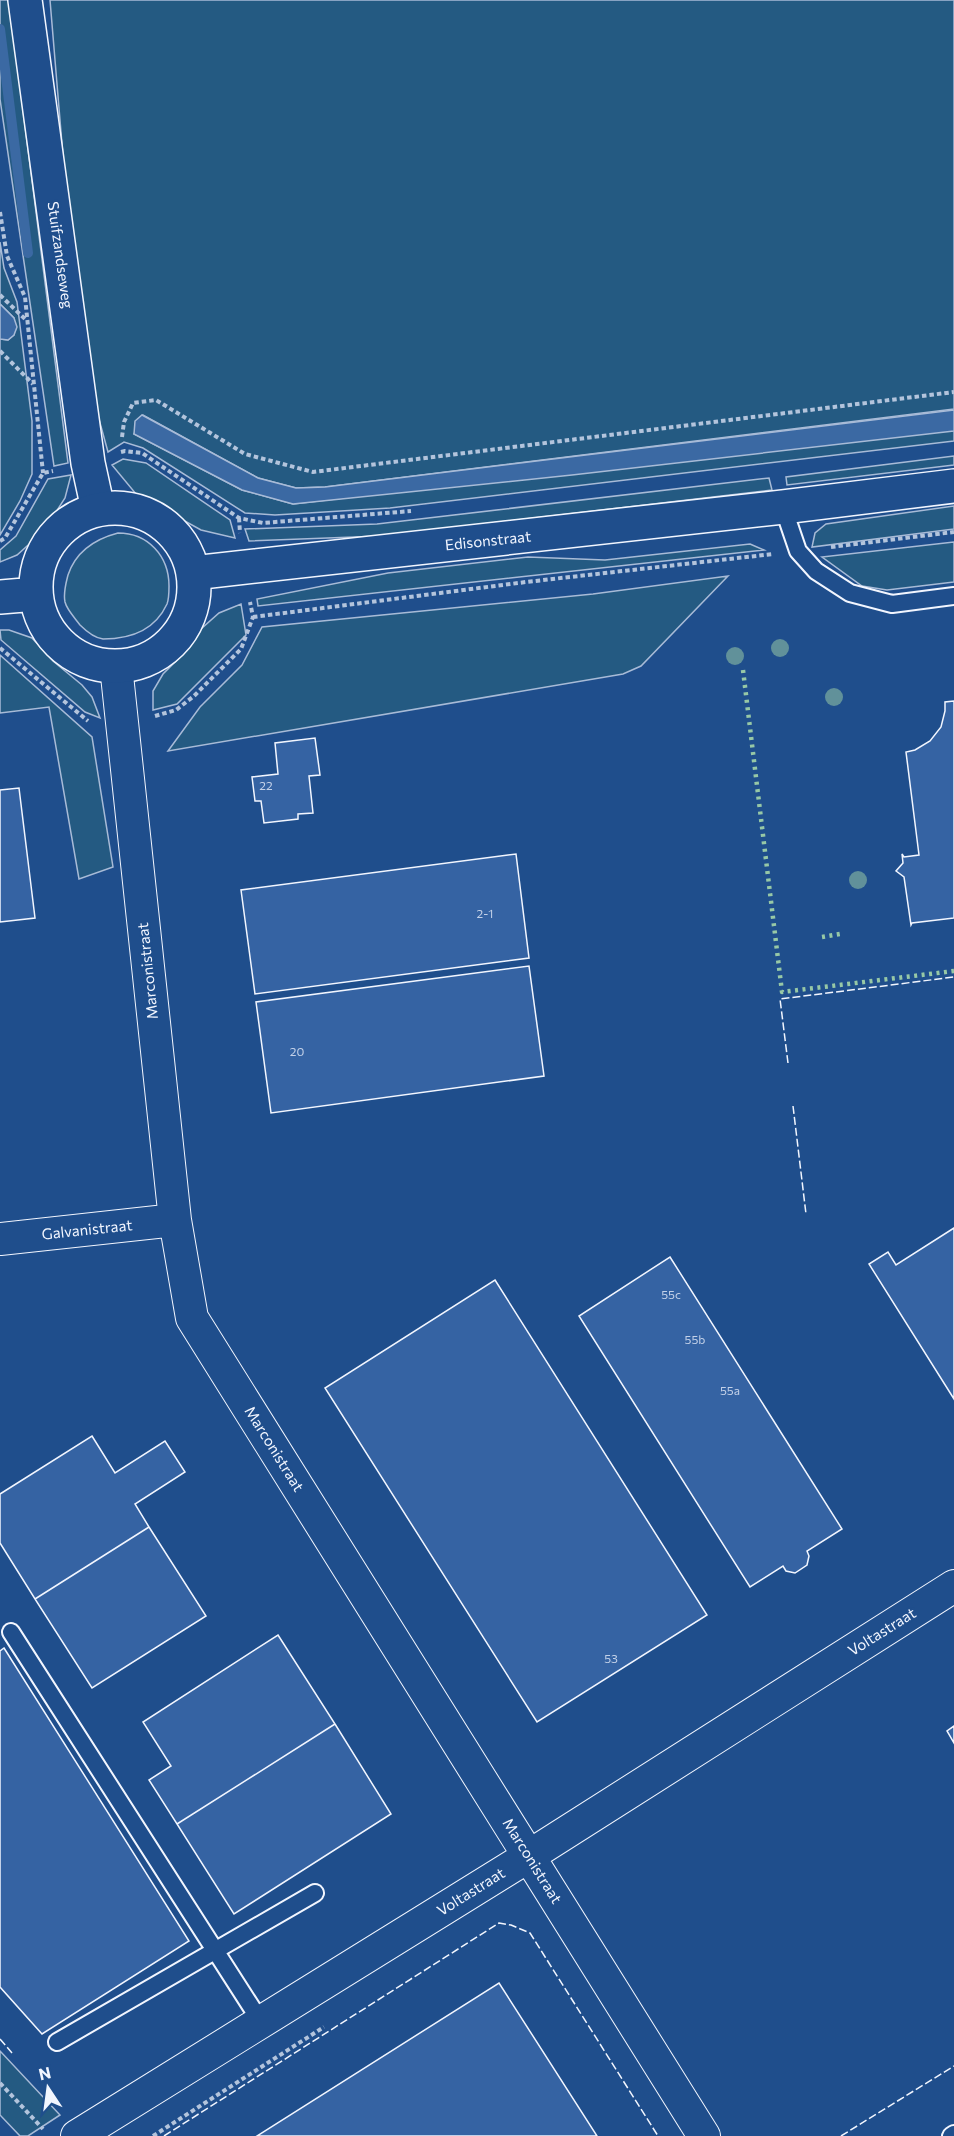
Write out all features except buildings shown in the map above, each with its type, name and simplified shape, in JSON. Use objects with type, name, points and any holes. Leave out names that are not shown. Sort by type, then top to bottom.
[{"type":"main road","name":"Stuifzandseweg","points":[[25,0],[88,463],[98,509]]},
{"type":"main road","name":"Edisonstraat","points":[[194,573],[954,486]]},
{"type":"main road","points":[[124,508],[148,515],[169,529],[185,549],[194,573],[194,596],[188,618],[176,637],[159,653],[139,663],[116,666],[93,663],[71,653],[54,637],[42,617],[36,594],[37,575],[42,556],[51,540],[64,526],[80,515],[98,509],[124,508]]},
{"type":"main road","points":[[0,597],[36,594]]},
{"type":"street","name":"Marconistraat","points":[[116,666],[175,1220],[192,1318],[704,2136]]},
{"type":"street","name":"Galvanistraat","points":[[0,1239],[175,1220]]},
{"type":"street","name":"Voltastraat","points":[[97,2131],[261,2022],[529,1856],[954,1587]]},
{"type":"lane","points":[[783,507],[798,551],[816,570],[850,593],[892,604],[954,596]]},
{"type":"lane","points":[[10,1632],[261,2022]]},
{"type":"lane","points":[[57,2042],[315,1893]]},
{"type":"path","points":[[0,212],[7,256],[25,297],[43,473]]},
{"type":"path","points":[[0,295],[27,321]]},
{"type":"path","points":[[0,351],[34,384]]},
{"type":"path","points":[[120,453],[124,422],[133,403],[156,400],[245,454],[313,472],[954,392]]},
{"type":"path","points":[[0,648],[88,721],[151,717],[176,710],[194,696],[241,649],[253,617],[238,518]]},
{"type":"path","points":[[253,617],[526,582],[954,532]]},
{"type":"path","points":[[0,2083],[50,2136]]},
{"type":"shaded area","points":[[0,0],[9,0],[68,463],[54,466],[0,99]]},
{"type":"shaded area","points":[[50,0],[954,0],[954,409],[325,487],[296,488],[258,478],[143,415],[134,434],[242,490],[293,504],[954,427],[954,441],[390,508],[275,515],[245,513],[143,448],[124,442],[108,452],[86,372],[71,252]]},
{"type":"shaded area","points":[[0,242],[4,268],[17,302],[32,421],[32,474],[20,501],[0,535],[0,339],[8,340],[14,335],[14,318],[0,304]]},
{"type":"shaded area","points":[[0,304],[14,318],[17,327],[14,335],[8,340],[0,339]]},
{"type":"shaded area","points":[[954,410],[954,431],[572,475],[293,504],[242,490],[134,434],[135,421],[142,415],[258,478],[296,488],[325,487]]},
{"type":"shaded area","points":[[954,456],[954,465],[787,485],[786,477]]},
{"type":"shaded area","points":[[123,459],[146,463],[230,520],[235,538],[201,530],[136,494],[112,465]]},
{"type":"shaded area","points":[[71,475],[65,498],[36,538],[17,555],[0,562],[0,550],[16,536],[48,479]]},
{"type":"shaded area","points":[[769,478],[772,490],[381,536],[249,541],[245,529],[377,524]]},
{"type":"shaded area","points":[[954,506],[954,529],[812,547],[815,533],[826,524]]},
{"type":"shaded area","points":[[118,533],[139,537],[155,548],[161,556],[168,575],[169,597],[162,613],[149,626],[132,635],[103,639],[94,636],[80,625],[67,608],[64,595],[68,575],[81,553],[94,543]]},
{"type":"shaded area","points":[[954,542],[954,582],[887,590],[862,586],[822,557]]},
{"type":"shaded area","points":[[750,544],[764,550],[258,606],[257,599],[388,573],[528,557],[605,560]]},
{"type":"shaded area","points":[[728,576],[641,666],[623,674],[168,751],[200,707],[242,665],[262,627],[593,594]]},
{"type":"shaded area","points":[[241,604],[246,635],[177,704],[153,710],[153,691],[163,674],[179,658],[201,629],[219,613]]},
{"type":"shaded area","points":[[0,630],[9,630],[32,638],[53,661],[82,685],[92,697],[100,718],[85,712],[1,640]]},
{"type":"shaded area","points":[[0,655],[92,737],[113,867],[79,879],[49,707],[0,713]]},
{"type":"shaded area","points":[[0,2051],[60,2115],[28,2136],[20,2136],[0,2115]]},
{"type":"waterway","points":[[0,29],[28,253]]},
{"type":"hedge","points":[[743,670],[782,992],[954,971]]},
{"type":"hedge","points":[[822,937],[840,934]]},
{"type":"fence","points":[[788,1063],[780,999],[954,977]]},
{"type":"fence","points":[[793,1106],[806,1214]]},
{"type":"fence","points":[[164,2136],[499,1923],[530,1933],[658,2136]]},
{"type":"fence","points":[[0,2039],[12,2053]]},
{"type":"fence","points":[[841,2136],[954,2066]]}]
